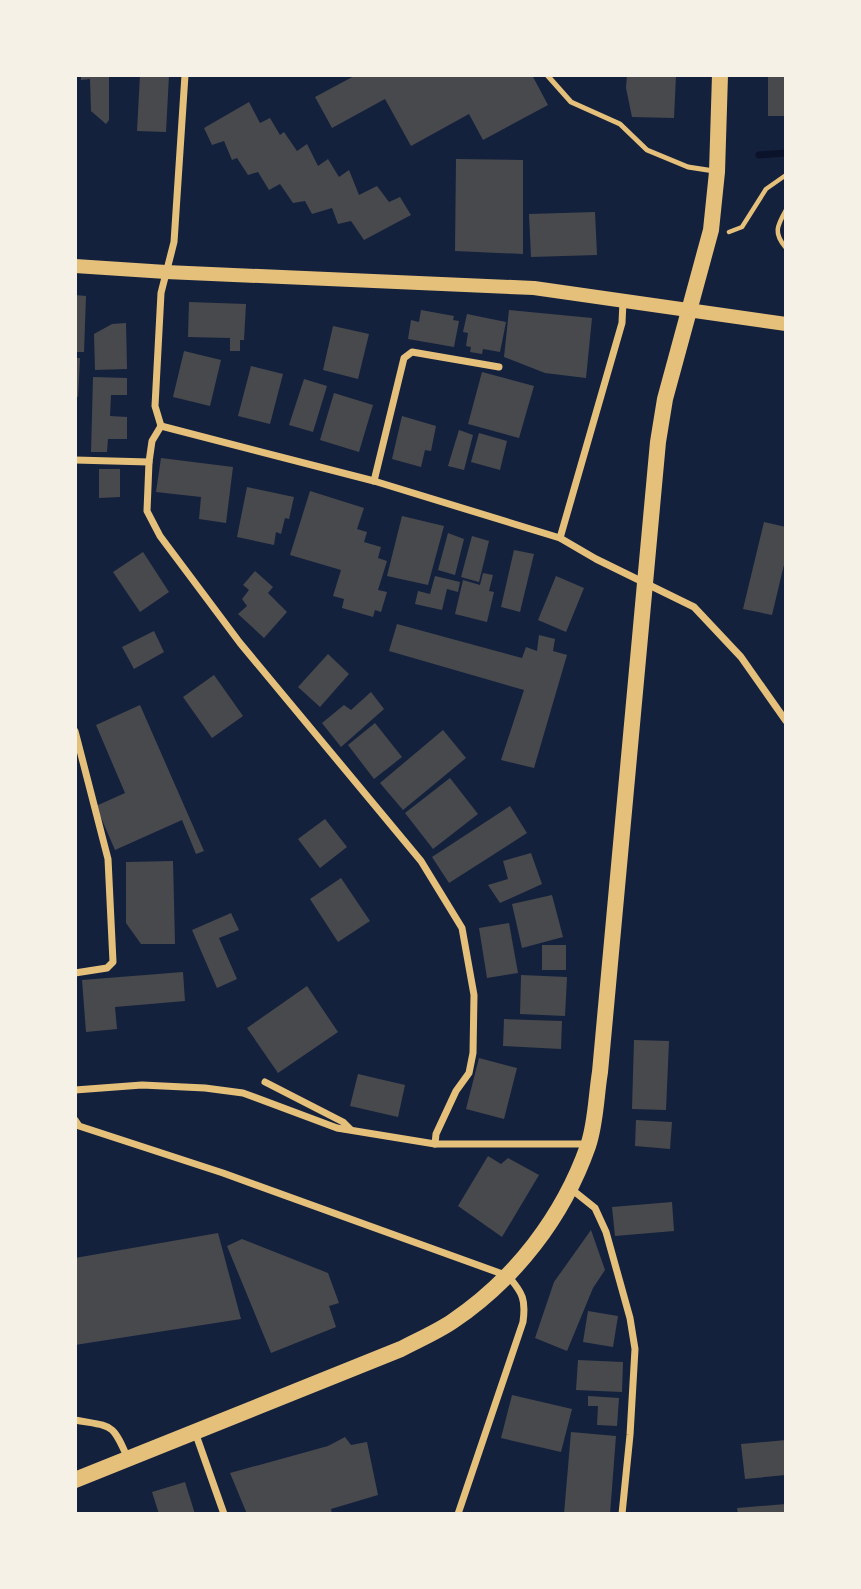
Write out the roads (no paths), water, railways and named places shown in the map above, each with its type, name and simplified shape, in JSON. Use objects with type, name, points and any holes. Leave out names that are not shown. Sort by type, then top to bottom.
[{"type":"main road","points":[[75,1480],[401,1349],[452,1322],[508,1276],[545,1231],[570,1188],[589,1143],[600,1072],[658,442],[665,399],[711,230],[717,172],[720,75]]},
{"type":"main road","points":[[75,266],[534,289],[786,324]]},
{"type":"street","points":[[185,75],[174,242],[161,293],[155,406],[161,426],[152,441],[147,511],[160,536],[240,643],[421,861],[462,928],[474,995],[473,1053],[469,1073],[456,1091],[436,1134],[435,1144]]},
{"type":"street","points":[[560,538],[622,323],[623,302]]},
{"type":"street","points":[[374,481],[404,358],[412,352],[499,368]]},
{"type":"street","points":[[161,426],[374,481],[560,538],[596,559],[694,607],[741,657],[786,721]]},
{"type":"street","points":[[75,460],[149,462]]},
{"type":"street","points":[[75,731],[107,859],[113,962],[107,968],[75,973]]},
{"type":"street","points":[[265,1082],[343,1122],[351,1129]]},
{"type":"street","points":[[75,1090],[142,1085],[243,1093],[321,1123],[435,1144],[589,1143]]},
{"type":"street","points":[[75,1119],[79,1126],[223,1173],[508,1276],[520,1289],[526,1304],[523,1322],[458,1514]]},
{"type":"street","points":[[570,1188],[595,1208],[606,1232],[630,1318],[635,1349],[622,1514]]},
{"type":"street","points":[[75,1420],[108,1426],[116,1432],[128,1458]]},
{"type":"street","points":[[194,1432],[224,1514]]},
{"type":"lane","points":[[547,75],[571,102],[620,124],[647,150],[688,167],[717,172]]},
{"type":"waterway","points":[[759,155],[786,153]]}]
